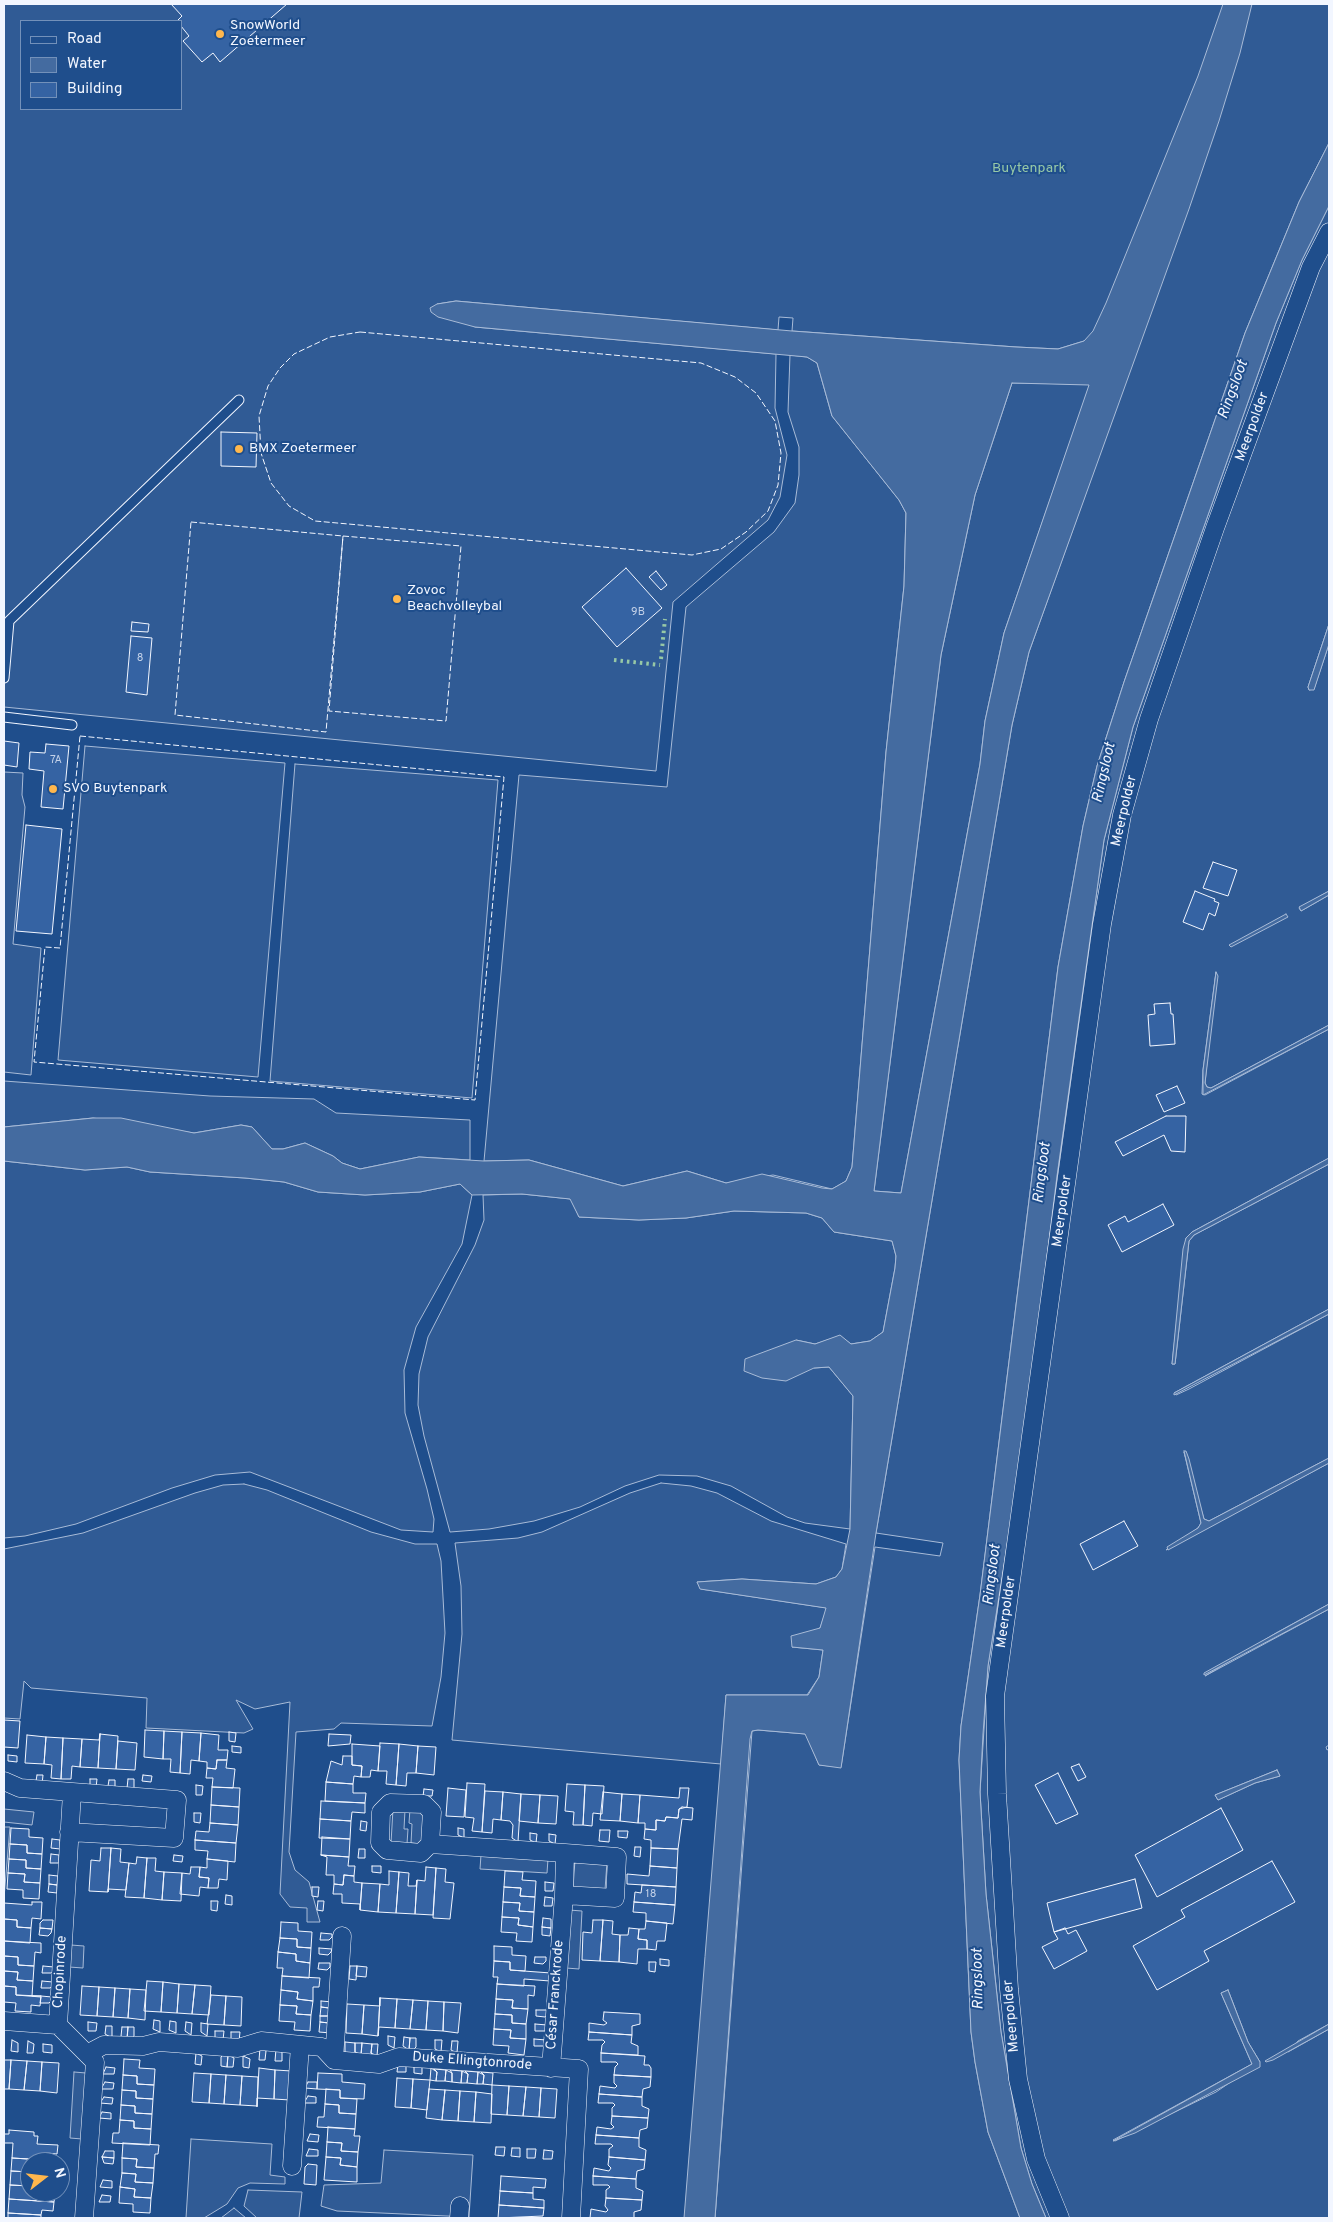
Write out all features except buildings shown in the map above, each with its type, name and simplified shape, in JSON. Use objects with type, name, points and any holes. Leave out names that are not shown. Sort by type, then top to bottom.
[{"type":"street","name":"Meerpolder","points":[[1060,2218],[1036,2159],[1018,2080],[996,1794],[995,1696],[1102,924],[1122,816],[1149,720],[1212,537],[1311,267],[1329,232]]},
{"type":"street","points":[[4,1781],[20,1788],[177,1800],[174,1838],[69,1832]]},
{"type":"street","name":"Chopinrode","points":[[72,1793],[58,2025],[95,2062],[84,2218]]},
{"type":"street","points":[[430,1844],[617,1857],[615,1898],[564,1895]]},
{"type":"street","name":"César Franckrode","points":[[565,1853],[564,1895],[551,2068],[579,2069],[571,2218]]},
{"type":"street","points":[[334,2060],[342,1936]]},
{"type":"street","points":[[4,2021],[58,2025]]},
{"type":"street","points":[[87,2054],[104,2045],[143,2046],[159,2042],[238,2048],[261,2041],[322,2047],[334,2060]]},
{"type":"street","points":[[292,2166],[300,2044]]},
{"type":"street","name":"Duke Ellingtonrode","points":[[334,2060],[379,2064],[399,2056],[551,2068]]},
{"type":"lane","points":[[4,678],[9,621],[239,400]]},
{"type":"lane","points":[[4,717],[72,725]]},
{"type":"shaded area","points":[[4,4],[1329,4],[1329,143],[1299,202],[1245,333],[1124,682],[1097,766],[1083,826],[1058,967],[980,1595],[961,1726],[959,1760],[971,2032],[988,2132],[1020,2218],[715,2218],[752,1731],[806,1734],[819,1765],[841,1767],[875,1547],[940,1556],[943,1543],[876,1533],[1012,725],[1029,652],[1140,342],[1084,341],[1058,349],[1016,347],[792,331],[793,318],[779,317],[778,330],[456,301],[437,304],[475,327],[776,354],[775,408],[787,455],[780,497],[768,520],[673,602],[656,771],[4,707]]},
{"type":"shaded area","points":[[1329,206],[1329,624],[1308,687],[1309,690],[1314,689],[1329,644],[1329,891],[1299,908],[1301,911],[1329,895],[1329,1025],[1211,1088],[1207,1087],[1205,1083],[1216,972],[1203,1070],[1202,1094],[1205,1095],[1329,1029],[1329,1158],[1192,1232],[1186,1238],[1172,1364],[1175,1364],[1189,1241],[1194,1235],[1329,1164],[1329,1309],[1174,1393],[1176,1395],[1189,1389],[1329,1314],[1329,1458],[1209,1521],[1204,1519],[1184,1452],[1201,1523],[1198,1528],[1166,1550],[1329,1463],[1329,1604],[1276,1633],[1205,1676],[1329,1609],[1329,1745],[1326,1747],[1327,1750],[1329,1749],[1329,2024],[1298,2041],[1288,2052],[1329,2029],[1329,2218],[1046,2218],[1032,2184],[1021,2148],[1001,2032],[986,1894],[980,1792],[988,1666],[1026,1425],[1057,1176],[1104,840],[1133,727],[1276,323],[1302,260]],"holes":[[[1277,1770],[1280,1776],[1255,1783],[1218,1800],[1215,1795]],[[1228,1990],[1248,2042],[1260,2062],[1216,2092],[1115,2141],[1113,2140],[1252,2064],[1221,1993]]]},
{"type":"shaded area","points":[[790,355],[807,357],[817,363],[832,416],[899,500],[906,513],[904,586],[886,752],[852,1167],[846,1181],[832,1189],[773,1175],[726,1183],[687,1171],[623,1186],[529,1160],[484,1161],[519,775],[667,787],[686,607],[774,532],[795,503],[799,475],[799,447],[788,412]]},
{"type":"shaded area","points":[[1012,383],[1090,384],[1004,633],[985,721],[980,764],[901,1193],[874,1191],[941,655],[975,495]]},
{"type":"shaded area","points":[[85,746],[285,763],[258,1077],[58,1060]]},
{"type":"shaded area","points":[[295,764],[498,780],[472,1098],[270,1081]]},
{"type":"shaded area","points":[[4,772],[23,773],[22,795],[25,807],[13,944],[41,948],[31,1075],[4,1072]]},
{"type":"shaded area","points":[[4,1081],[210,1096],[314,1099],[336,1113],[470,1120],[470,1160],[419,1157],[360,1169],[342,1163],[333,1156],[305,1143],[283,1149],[272,1149],[252,1127],[241,1125],[194,1133],[93,1118],[4,1127]]},
{"type":"shaded area","points":[[4,1161],[85,1170],[127,1167],[150,1172],[245,1178],[284,1182],[318,1192],[365,1195],[420,1192],[460,1184],[472,1195],[462,1244],[416,1327],[404,1370],[405,1413],[427,1489],[434,1519],[433,1532],[401,1530],[250,1472],[215,1475],[172,1488],[76,1524],[25,1536],[4,1538]]},
{"type":"shaded area","points":[[522,1194],[571,1199],[579,1217],[639,1220],[686,1218],[734,1211],[806,1213],[822,1218],[834,1232],[892,1241],[896,1256],[895,1268],[883,1332],[870,1341],[851,1344],[840,1336],[815,1344],[796,1340],[814,1368],[829,1367],[853,1396],[850,1529],[805,1523],[787,1517],[731,1486],[697,1476],[659,1475],[625,1486],[580,1507],[534,1521],[489,1529],[450,1532],[424,1436],[418,1405],[419,1374],[428,1337],[475,1245],[484,1220],[483,1195]]},
{"type":"shaded area","points":[[661,1483],[691,1486],[717,1493],[771,1521],[846,1544],[842,1569],[836,1577],[816,1584],[742,1579],[697,1582],[701,1589],[827,1608],[820,1628],[792,1647],[823,1650],[819,1677],[807,1695],[726,1695],[721,1764],[452,1740],[462,1634],[461,1586],[455,1543],[518,1538],[542,1532],[630,1493]]},
{"type":"shaded area","points":[[244,1484],[267,1490],[371,1532],[415,1544],[437,1544],[441,1561],[445,1633],[441,1677],[432,1726],[341,1723],[334,1729],[296,1732],[289,1852],[295,1870],[309,1882],[320,1922],[307,1922],[307,1908],[290,1907],[280,1894],[290,1702],[255,1709],[236,1700],[253,1729],[244,1733],[146,1728],[147,1698],[31,1688],[24,1681],[20,1719],[4,1718],[4,1549],[83,1533],[195,1493],[223,1485]]},
{"type":"shaded area","points":[[4,1809],[34,1812],[32,1825],[4,1822]]},
{"type":"shaded area","points":[[393,1809],[405,1810],[404,1829],[408,1829],[407,1844],[391,1843]]},
{"type":"shaded area","points":[[410,1809],[426,1810],[423,1844],[411,1843],[412,1824],[409,1823]]},
{"type":"shaded area","points":[[4,1827],[10,1827],[4,1898]]},
{"type":"shaded area","points":[[481,1855],[548,1859],[547,1873],[480,1869]]},
{"type":"shaded area","points":[[575,1860],[607,1862],[605,1890],[573,1888]]},
{"type":"shaded area","points":[[569,1910],[582,1911],[579,1969],[566,1968]]},
{"type":"shaded area","points":[[71,1945],[84,1946],[83,1968],[69,1967]]},
{"type":"shaded area","points":[[74,2072],[86,2073],[82,2139],[70,2138]]},
{"type":"shaded area","points":[[191,2139],[272,2144],[270,2175],[285,2177],[285,2184],[250,2183],[238,2188],[227,2204],[204,2218],[186,2218]]},
{"type":"shaded area","points":[[384,2150],[473,2155],[469,2217],[337,2211],[321,2206],[324,2185],[381,2183]]},
{"type":"shaded area","points":[[248,2190],[302,2192],[299,2218],[257,2218],[244,2206]]},
{"type":"shaded area","points":[[234,2208],[246,2218],[221,2218]]},
{"type":"water","points":[[1223,4],[1252,4],[1240,53],[1189,209],[1029,652],[1012,725],[876,1533],[841,1768],[819,1765],[805,1734],[752,1731],[715,2218],[684,2218],[726,1695],[808,1695],[819,1677],[823,1650],[792,1647],[791,1636],[820,1628],[826,1608],[700,1589],[697,1582],[742,1579],[816,1584],[836,1577],[842,1569],[850,1529],[853,1396],[829,1367],[814,1368],[786,1381],[762,1378],[744,1371],[745,1359],[796,1340],[815,1344],[840,1335],[851,1344],[870,1341],[883,1332],[895,1268],[896,1256],[892,1241],[834,1232],[822,1218],[806,1213],[734,1211],[686,1218],[639,1220],[579,1217],[570,1199],[522,1194],[472,1195],[460,1184],[420,1192],[365,1195],[318,1192],[284,1182],[245,1178],[150,1172],[127,1167],[85,1170],[4,1161],[4,1127],[93,1118],[121,1118],[194,1133],[241,1125],[252,1127],[272,1149],[283,1149],[305,1143],[333,1156],[342,1163],[360,1169],[419,1157],[484,1161],[529,1160],[623,1186],[687,1171],[726,1183],[762,1174],[832,1189],[846,1181],[852,1167],[886,752],[904,586],[906,513],[899,500],[832,416],[817,363],[807,357],[475,327],[438,317],[431,312],[430,308],[437,304],[456,301],[792,331],[1058,349],[1084,341],[1093,331],[1198,76]],"holes":[[[1012,383],[1089,385],[1004,633],[985,721],[980,764],[901,1193],[874,1191],[941,655],[975,495]]]},
{"type":"water","name":"Ringsloot","points":[[1329,143],[1329,206],[1302,260],[1276,323],[1133,727],[1104,840],[1057,1176],[1026,1425],[988,1666],[983,1734],[980,1792],[986,1894],[1001,2032],[1021,2148],[1032,2184],[1046,2218],[1020,2218],[988,2132],[971,2032],[959,1760],[961,1726],[980,1595],[1058,967],[1083,826],[1097,766],[1124,682],[1245,333],[1299,202]]},
{"type":"water","points":[[1329,624],[1329,644],[1314,690],[1309,690],[1308,687]]},
{"type":"water","points":[[1329,891],[1329,895],[1301,911],[1299,907]]},
{"type":"water","points":[[1286,914],[1288,917],[1231,947],[1229,945]]},
{"type":"water","points":[[1216,972],[1218,976],[1205,1083],[1207,1087],[1211,1088],[1329,1025],[1329,1029],[1203,1095],[1203,1070]]},
{"type":"water","points":[[1329,1158],[1329,1164],[1194,1235],[1189,1241],[1175,1364],[1172,1364],[1183,1249],[1186,1238],[1192,1232]]},
{"type":"water","points":[[1329,1309],[1329,1314],[1174,1395],[1174,1393]]},
{"type":"water","points":[[1184,1451],[1186,1451],[1189,1459],[1204,1519],[1209,1521],[1329,1458],[1329,1463],[1168,1550],[1167,1547],[1198,1528],[1201,1523]]},
{"type":"water","points":[[1329,1604],[1329,1609],[1204,1675],[1204,1673]]},
{"type":"water","points":[[1277,1770],[1280,1776],[1255,1783],[1218,1800],[1215,1795]]},
{"type":"water","points":[[1228,1990],[1248,2042],[1260,2062],[1260,2067],[1135,2133],[1113,2141],[1252,2064],[1221,1993]]},
{"type":"water","points":[[1329,2024],[1329,2029],[1273,2060],[1265,2061]]},
{"type":"hedge","points":[[661,659],[665,619]]},
{"type":"hedge","points":[[614,660],[660,665]]},
{"type":"fence","points":[[360,332],[701,363],[735,377],[756,393],[775,421],[781,453],[778,485],[768,511],[746,532],[721,549],[692,555],[315,521],[289,506],[271,483],[261,453],[259,416],[268,386],[280,368],[294,354],[330,337],[360,332]]},
{"type":"fence","points":[[191,522],[343,536],[326,732],[175,715],[191,522]]},
{"type":"fence","points":[[343,536],[461,546],[446,721],[329,711],[343,536]]},
{"type":"fence","points":[[80,736],[504,777],[475,1100],[34,1062],[45,947],[60,948],[80,736]]},
{"type":"place","name":"SnowWorld Zoetermeer","points":[[220,34]]},
{"type":"place","name":"BMX Zoetermeer","points":[[239,449]]},
{"type":"place","name":"Zovoc Beachvolleybal","points":[[397,599]]},
{"type":"place","name":"SVO Buytenpark","points":[[53,789]]},
{"type":"park label","name":"Buytenpark","points":[[1029,169]]}]
